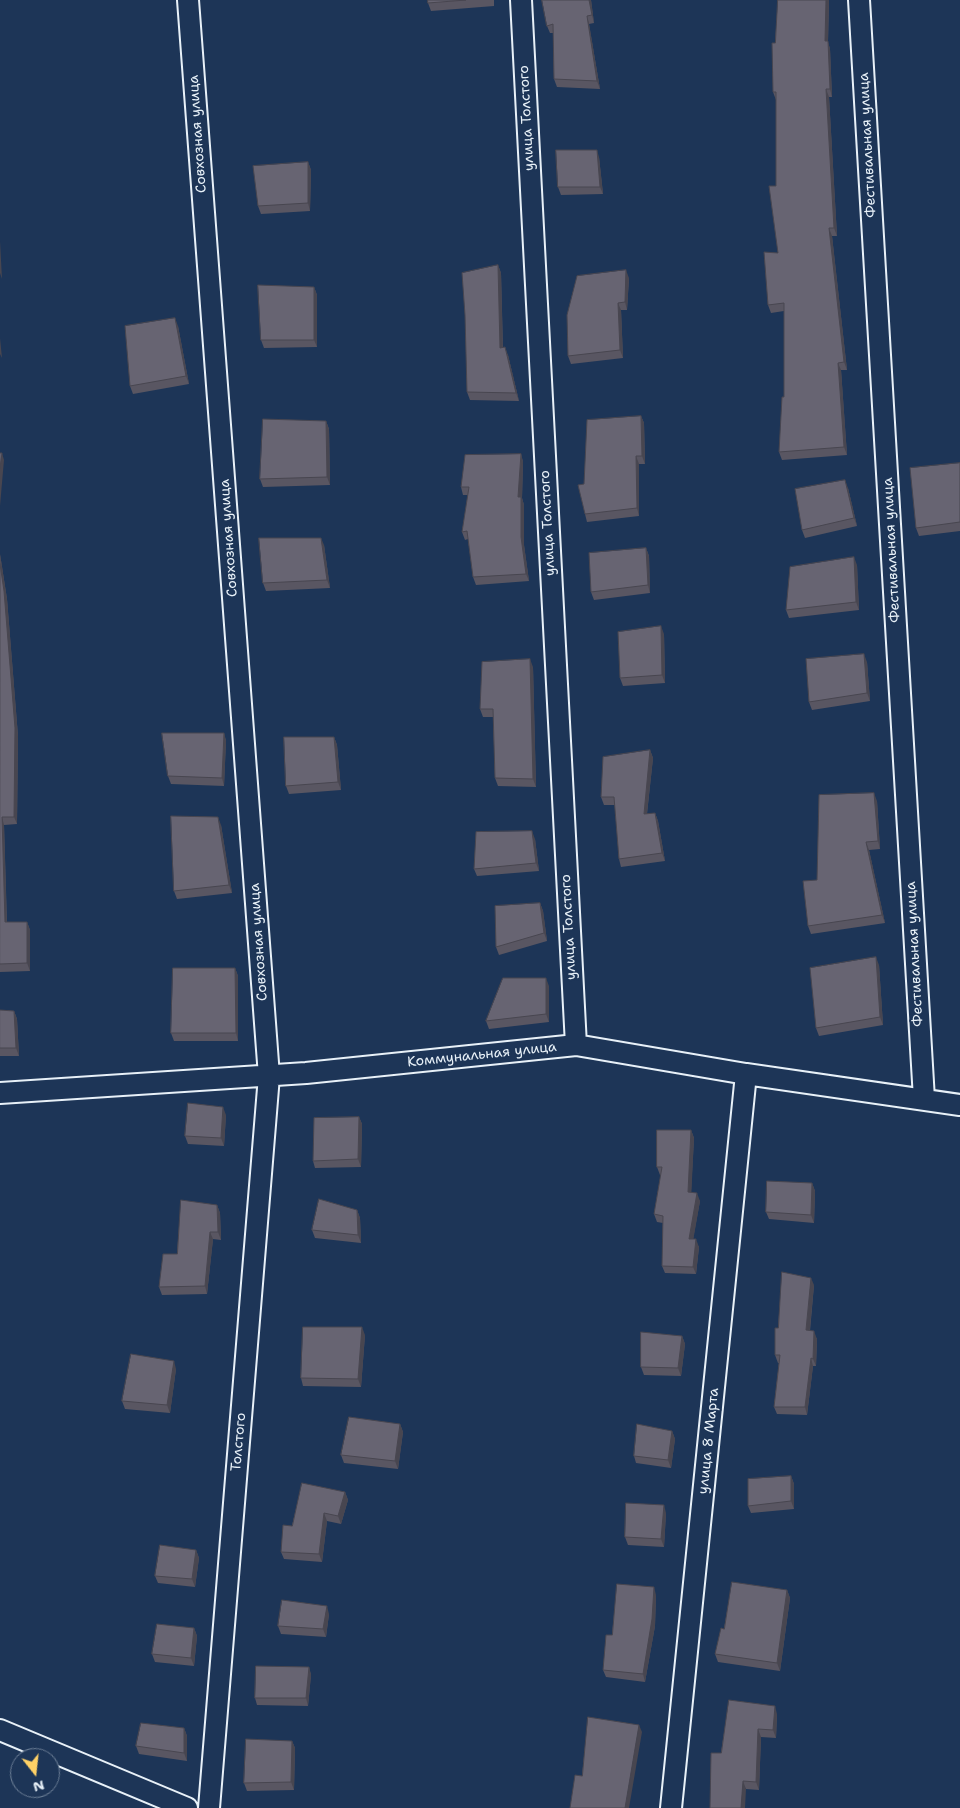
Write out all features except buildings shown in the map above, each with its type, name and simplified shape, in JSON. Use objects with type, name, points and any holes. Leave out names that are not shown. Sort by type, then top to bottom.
[{"type":"street","name":"Совхозная улица","points":[[188,0],[269,1076]]},
{"type":"street","name":"улица Толстого","points":[[521,0],[576,1045]]},
{"type":"street","name":"Фестивальная улица","points":[[859,0],[924,1099]]},
{"type":"street","name":"Коммунальная улица","points":[[0,1093],[269,1076],[576,1045],[746,1074],[960,1105]]},
{"type":"street","name":"улица 8 Марта","points":[[671,1808],[746,1074]]},
{"type":"street","name":"Толстого","points":[[209,1808],[269,1076]]},
{"type":"street","points":[[0,1730],[187,1808]]}]
